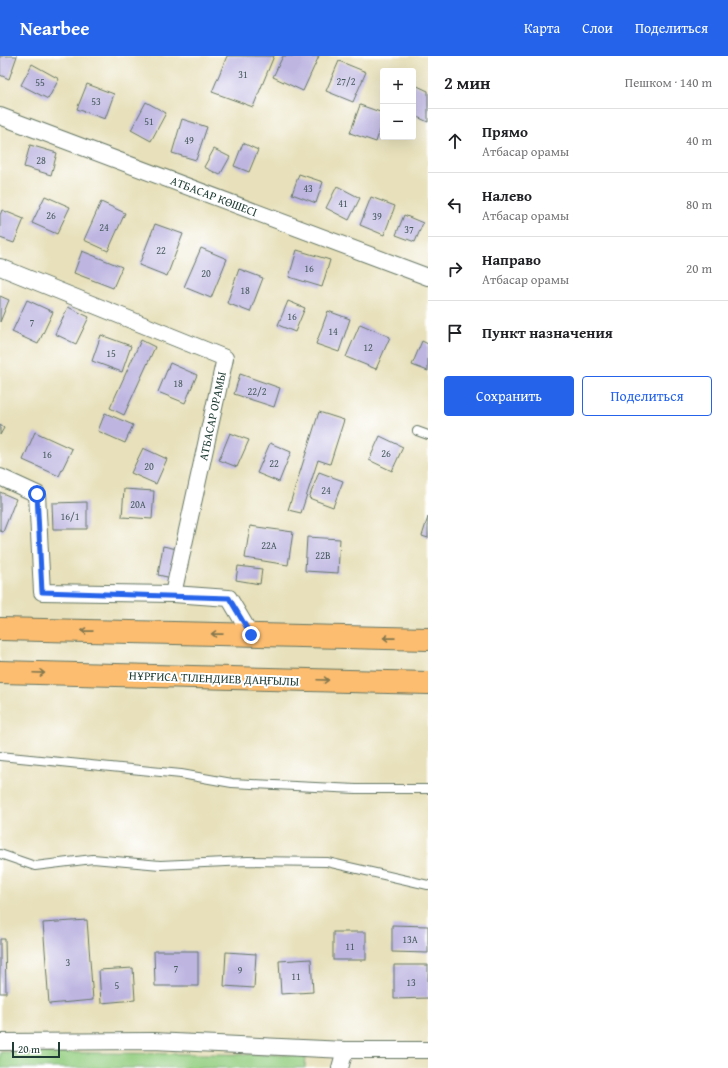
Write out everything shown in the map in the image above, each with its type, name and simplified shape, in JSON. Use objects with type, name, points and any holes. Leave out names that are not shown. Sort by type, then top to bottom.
[{"type":"main road","points":[[0,629],[428,639]]},
{"type":"main road","name":"НҰРҒИСА ТІЛЕНДИЕВ ДАҢҒЫЛЫ","points":[[0,672],[428,683]]},
{"type":"street","name":"АТБАСАР КӨШЕСІ","points":[[0,116],[428,277]]},
{"type":"street","name":"АТБАСАР ОРАМЫ","points":[[0,267],[225,358],[173,594]]},
{"type":"street","points":[[0,477],[37,494],[42,592],[173,594],[229,598],[251,635]]},
{"type":"street","points":[[0,1042],[153,1041],[345,1050],[428,1050]]},
{"type":"street","points":[[340,1068],[345,1050]]},
{"type":"lane","points":[[417,431],[428,435]]},
{"type":"lane","points":[[0,756],[181,774],[232,783],[356,789],[428,789]]},
{"type":"lane","points":[[0,854],[35,866],[93,859],[160,865],[248,861],[327,862],[428,885]]},
{"type":"green space","points":[[0,1052],[306,1055],[305,1068],[0,1068]]},
{"type":"building","points":[[0,56],[17,56],[9,79],[0,75]]},
{"type":"building","points":[[227,56],[274,56],[253,107],[212,92]]},
{"type":"building","points":[[283,56],[319,56],[303,91],[273,77]]},
{"type":"building","points":[[339,61],[366,72],[353,102],[326,91]]},
{"type":"building","points":[[32,64],[59,79],[48,99],[21,85]]},
{"type":"building","points":[[87,84],[114,94],[105,119],[77,109]]},
{"type":"building","points":[[416,85],[428,91],[428,122],[416,116]]},
{"type":"building","points":[[146,102],[166,113],[151,141],[131,130]]},
{"type":"building","points":[[360,105],[380,112],[380,130],[376,142],[350,133]]},
{"type":"building","points":[[182,119],[207,127],[196,160],[172,153]]},
{"type":"building","points":[[243,143],[258,150],[249,172],[234,166]]},
{"type":"building","points":[[30,145],[57,153],[51,175],[24,167]]},
{"type":"building","points":[[214,149],[230,157],[220,175],[204,167]]},
{"type":"building","points":[[299,174],[323,182],[316,203],[292,194]]},
{"type":"building","points":[[337,186],[360,198],[349,220],[326,208]]},
{"type":"building","points":[[45,196],[70,207],[57,234],[32,223]]},
{"type":"building","points":[[371,197],[395,206],[384,235],[360,225]]},
{"type":"building","points":[[101,202],[125,213],[108,251],[84,240]]},
{"type":"building","points":[[2,210],[24,219],[14,243],[0,238],[0,215]]},
{"type":"building","points":[[404,215],[423,223],[415,242],[396,235]]},
{"type":"building","points":[[155,224],[183,234],[167,276],[139,265]]},
{"type":"building","points":[[201,248],[227,259],[211,298],[184,287]]},
{"type":"building","points":[[297,250],[330,260],[322,287],[289,277]]},
{"type":"building","points":[[82,251],[122,267],[113,288],[74,273]]},
{"type":"building","points":[[239,269],[263,278],[250,312],[227,303]]},
{"type":"building","points":[[0,296],[9,300],[0,322]]},
{"type":"building","points":[[27,300],[53,312],[38,344],[12,332]]},
{"type":"building","points":[[288,301],[305,308],[295,332],[278,325]]},
{"type":"building","points":[[68,307],[89,317],[76,344],[55,334]]},
{"type":"building","points":[[328,311],[350,319],[339,352],[316,344]]},
{"type":"building","points":[[360,324],[390,337],[376,369],[346,357]]},
{"type":"building","points":[[101,335],[131,346],[122,372],[92,361]]},
{"type":"building","points":[[141,340],[155,347],[124,415],[110,408]]},
{"type":"building","points":[[422,341],[428,344],[428,371],[412,365]]},
{"type":"building","points":[[170,363],[197,375],[185,403],[158,392]]},
{"type":"building","points":[[240,374],[280,388],[274,407],[234,394]]},
{"type":"building","points":[[319,412],[344,420],[330,464],[318,460],[301,513],[288,510]]},
{"type":"building","points":[[105,413],[133,425],[125,443],[98,431]]},
{"type":"building","points":[[0,425],[4,428],[0,435]]},
{"type":"building","points":[[35,432],[72,449],[59,476],[23,460]]},
{"type":"building","points":[[230,433],[249,440],[237,467],[219,460]]},
{"type":"building","points":[[380,436],[403,447],[392,471],[369,460]]},
{"type":"building","points":[[270,443],[291,452],[279,482],[257,473]]},
{"type":"building","points":[[143,448],[167,459],[156,484],[131,473]]},
{"type":"building","points":[[319,472],[343,481],[333,507],[309,498]]},
{"type":"building","points":[[124,489],[154,491],[152,519],[122,517]]},
{"type":"building","points":[[0,492],[16,499],[3,532],[0,531]]},
{"type":"building","points":[[87,502],[87,529],[53,529],[52,503]]},
{"type":"building","points":[[428,517],[428,538],[422,536]]},
{"type":"building","points":[[250,526],[293,532],[288,565],[245,558]]},
{"type":"building","points":[[307,537],[340,539],[338,573],[305,571]]},
{"type":"building","points":[[163,546],[177,549],[172,578],[158,575]]},
{"type":"building","points":[[238,566],[262,569],[260,584],[236,580]]},
{"type":"building","points":[[87,920],[93,1000],[49,1004],[43,923]]},
{"type":"building","points":[[392,925],[428,926],[428,953],[392,952]]},
{"type":"building","points":[[333,932],[366,932],[366,960],[333,960]]},
{"type":"building","points":[[0,939],[5,939],[6,993],[0,993]]},
{"type":"building","points":[[154,951],[198,951],[198,986],[155,986]]},
{"type":"building","points":[[226,952],[256,954],[254,988],[224,986]]},
{"type":"building","points":[[311,959],[313,992],[281,994],[279,961]]},
{"type":"building","points":[[394,965],[428,965],[428,998],[394,999]]},
{"type":"building","points":[[133,968],[135,1000],[101,1003],[99,970]]},
{"type":"route","points":[[37,494],[42,592],[173,594],[229,598],[251,635]]}]
